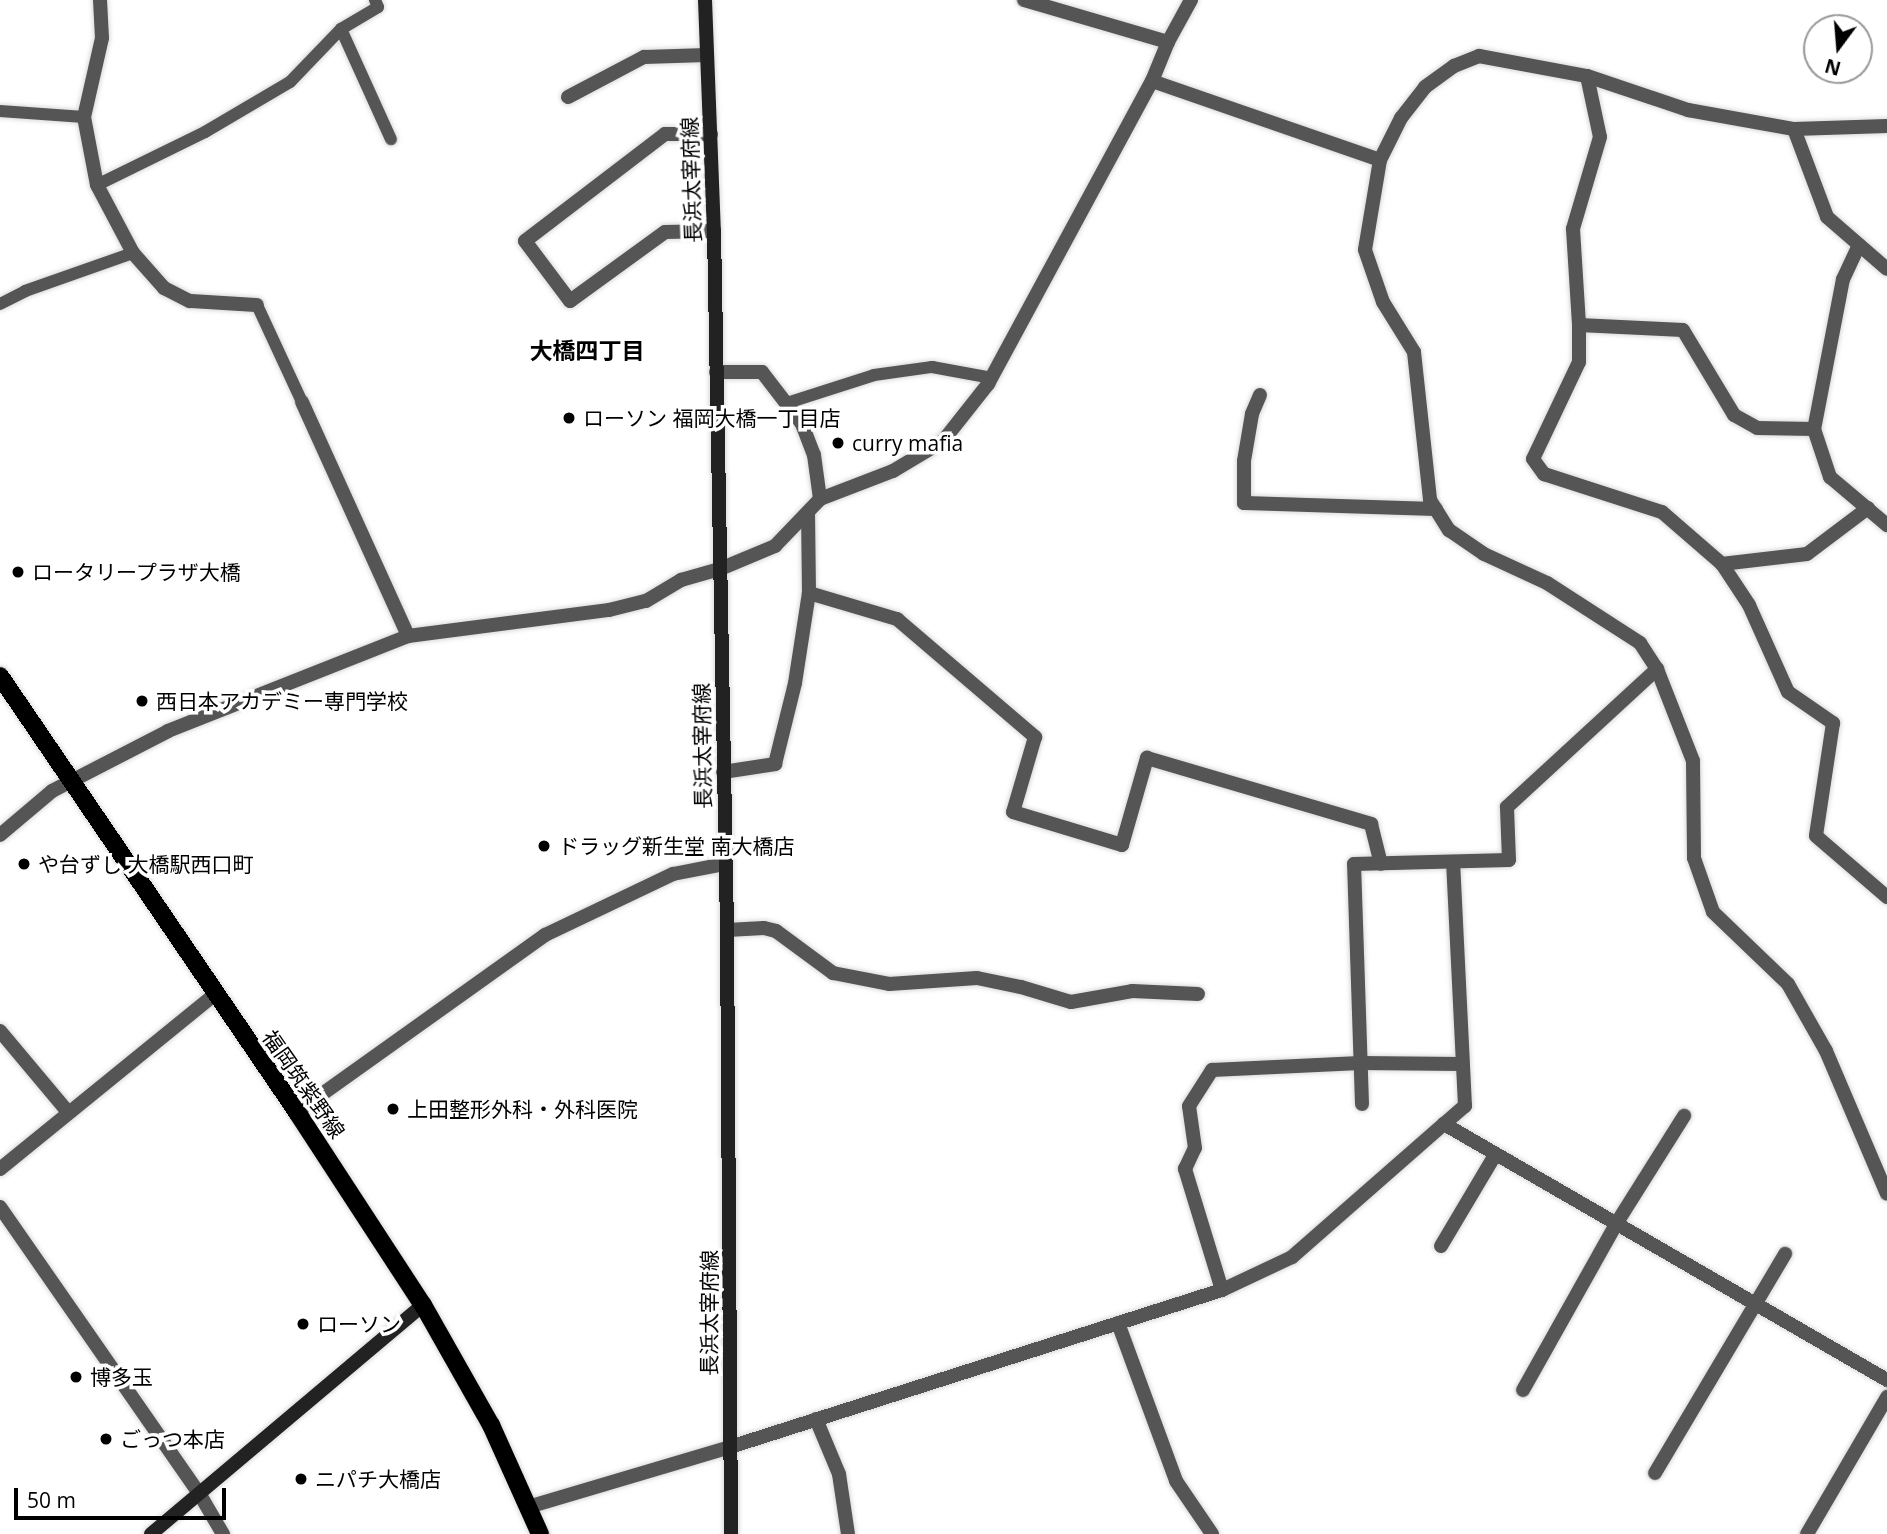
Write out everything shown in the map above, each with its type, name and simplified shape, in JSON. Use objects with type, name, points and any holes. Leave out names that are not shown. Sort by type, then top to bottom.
[{"type":"main road","name":"福岡筑紫野線","points":[[0,676],[214,995],[297,1112],[423,1305],[491,1425],[540,1534]]},
{"type":"street","points":[[100,0],[102,38],[84,117],[97,185],[132,253],[164,288],[190,302],[257,305]]},
{"type":"street","points":[[1024,0],[1168,42]]},
{"type":"street","points":[[0,835],[52,791],[168,731],[408,636],[609,610],[646,601],[681,580],[720,569],[775,546],[820,499],[894,471],[943,441],[992,378],[1152,81],[1168,42],[1191,0]]},
{"type":"street","name":"長浜太宰府線","points":[[709,1],[707,55],[714,231],[727,930],[731,1534]]},
{"type":"street","points":[[568,97],[644,57],[707,55]]},
{"type":"street","points":[[1887,126],[1794,128],[1688,110],[1587,76],[1479,56],[1454,66],[1425,87],[1401,118],[1380,160],[1365,250],[1383,302],[1414,352],[1430,500],[1449,530],[1484,554],[1547,583],[1640,643],[1657,669],[1693,761],[1693,858],[1713,912],[1788,984],[1826,1051],[1887,1194]]},
{"type":"street","points":[[1587,76],[1600,138],[1573,229],[1580,325],[1579,362],[1533,459],[1544,474],[1662,512],[1722,564],[1749,606],[1788,692],[1833,723],[1816,836],[1887,897]]},
{"type":"street","points":[[1152,81],[1380,160]]},
{"type":"street","points":[[1794,128],[1826,217],[1887,269]]},
{"type":"street","points":[[711,134],[665,134],[524,241],[570,301],[665,232],[714,231]]},
{"type":"street","points":[[1859,245],[1843,279],[1814,429],[1830,477],[1887,525]]},
{"type":"street","points":[[1580,325],[1683,330],[1734,415],[1757,428],[1814,429]]},
{"type":"street","points":[[716,372],[762,372],[802,424],[814,455],[820,499]]},
{"type":"street","points":[[1260,395],[1252,414],[1244,461],[1244,503],[1436,509]]},
{"type":"street","points":[[302,402],[408,636]]},
{"type":"street","points":[[1722,564],[1807,554],[1868,508]]},
{"type":"street","points":[[723,772],[775,764],[795,683],[808,593],[808,513]]},
{"type":"street","points":[[808,593],[897,619],[1035,737],[1013,812],[1122,845],[1147,758],[1371,824],[1381,864]]},
{"type":"street","points":[[1362,1104],[1354,864],[1509,860],[1507,807],[1657,669]]},
{"type":"street","points":[[528,1507],[730,1447],[1222,1290],[1292,1257],[1465,1106],[1453,862]]},
{"type":"street","points":[[297,1112],[545,935],[673,874],[725,864]]},
{"type":"street","points":[[727,930],[764,928],[776,931],[833,973],[889,984],[976,978],[1021,986],[1071,1002],[1132,991],[1198,994]]},
{"type":"street","points":[[0,1169],[214,995]]},
{"type":"street","points":[[0,1031],[68,1112]]},
{"type":"street","points":[[1222,1290],[1185,1169],[1195,1148],[1189,1106],[1212,1070],[1360,1063],[1461,1064]]},
{"type":"street","points":[[1523,1390],[1616,1224],[1684,1116]]},
{"type":"street","points":[[1444,1124],[1887,1380]]},
{"type":"street","points":[[1441,1246],[1495,1155]]},
{"type":"street","points":[[0,1207],[199,1493],[223,1534]]},
{"type":"street","points":[[1655,1473],[1785,1254]]},
{"type":"street","points":[[151,1534],[423,1305]]},
{"type":"street","points":[[1118,1323],[1176,1481],[1212,1534]]},
{"type":"street","points":[[1807,1534],[1887,1397]]},
{"type":"street","points":[[816,1419],[839,1474],[848,1534]]},
{"type":"lane","points":[[97,185],[205,132],[290,82],[341,29],[378,7],[375,0]]},
{"type":"lane","points":[[341,29],[391,139]]},
{"type":"lane","points":[[0,111],[84,117]]},
{"type":"lane","points":[[0,304],[25,291],[132,253]]},
{"type":"lane","points":[[257,305],[302,402]]},
{"type":"lane","points":[[787,403],[874,375],[932,367],[992,378]]},
{"type":"place","name":"ローソン 福岡大橋一丁目店","points":[[569,418]]},
{"type":"place","name":"curry mafia","points":[[838,443]]},
{"type":"place","name":"ロータリープラザ大橋","points":[[18,572]]},
{"type":"place","name":"西日本アカデミー専門学校","points":[[142,701]]},
{"type":"place","name":"ドラッグ新生堂 南大橋店","points":[[544,846]]},
{"type":"place","name":"や台ずし 大橋駅西口町","points":[[24,864]]},
{"type":"place","name":"上田整形外科・外科医院","points":[[393,1109]]},
{"type":"place","name":"ローソン","points":[[303,1324]]},
{"type":"place","name":"博多玉","points":[[76,1377]]},
{"type":"place","name":"ごっつ本店","points":[[106,1439]]},
{"type":"place","name":"ニパチ大橋店","points":[[301,1479]]},
{"type":"district","name":"大橋四丁目","points":[[587,350]]}]
